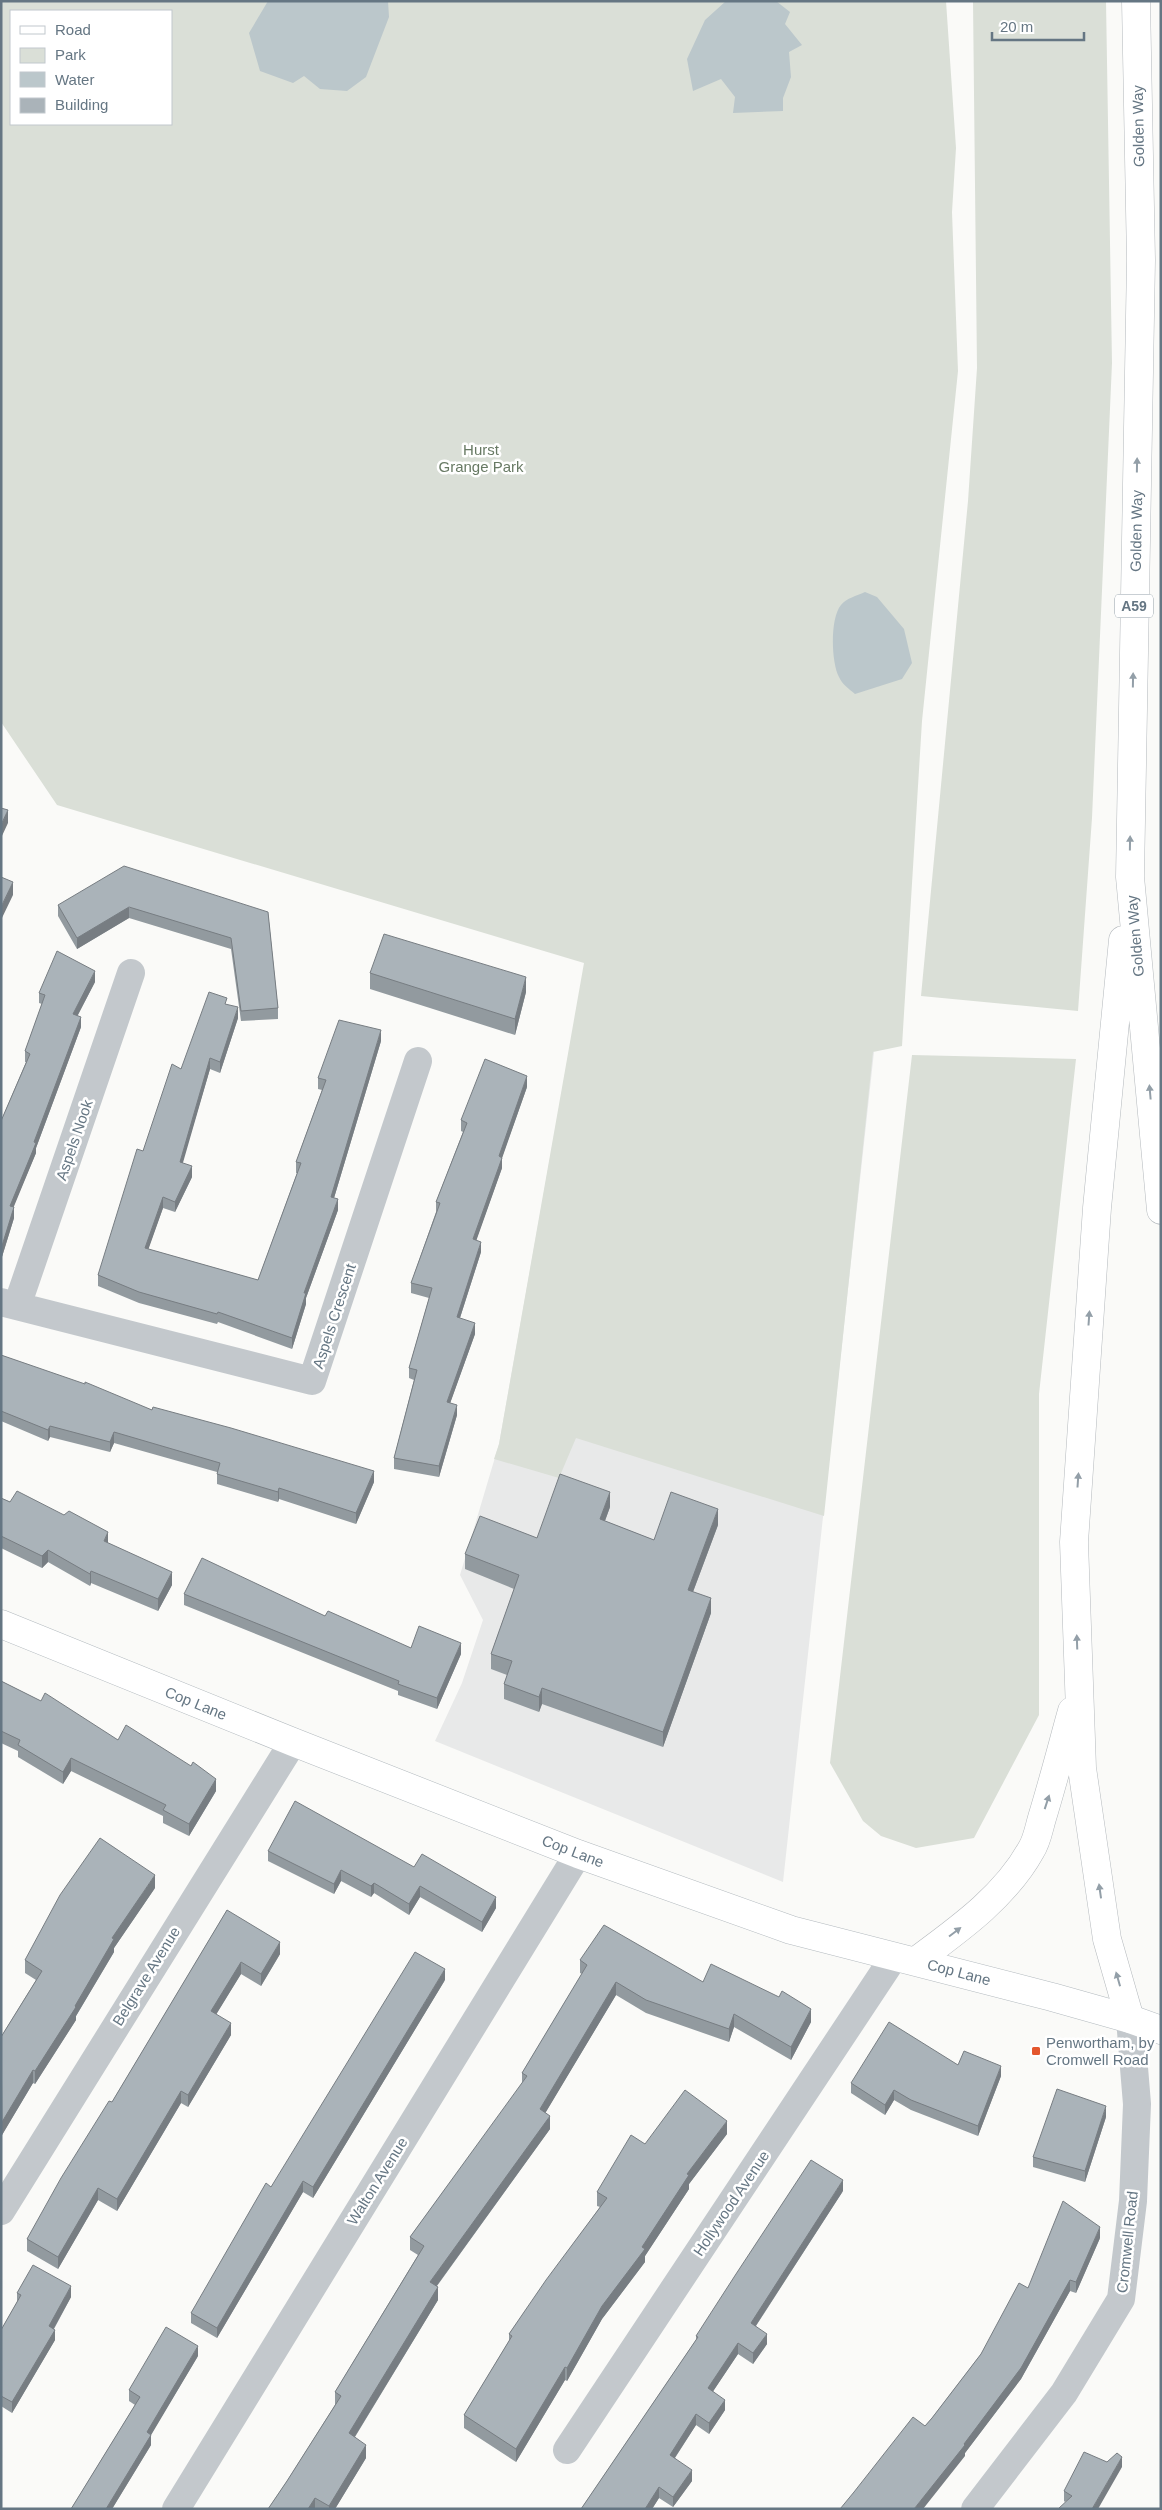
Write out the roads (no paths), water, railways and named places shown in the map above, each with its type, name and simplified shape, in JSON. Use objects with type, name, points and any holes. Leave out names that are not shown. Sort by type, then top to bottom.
[{"type":"main road","name":"Golden Way","points":[[1136,1],[1140,260],[1130,877],[1161,1210]]},
{"type":"main road","points":[[1130,877],[1097,1208],[1074,1542],[1082,1768],[1106,1939],[1130,2019]]},
{"type":"main road","name":"Cop Lane","points":[[1,1624],[578,1854],[791,1930],[1130,2019],[1161,2030]]},
{"type":"main road","points":[[905,1959],[964,1925],[1008,1882],[1032,1850],[1051,1789],[1079,1684]]},
{"type":"street","name":"Aspels Nook","points":[[9,1304],[131,973]]},
{"type":"street","name":"Aspels Crescent","points":[[9,1304],[312,1381],[418,1061]]},
{"type":"street","name":"Belgrave Avenue","points":[[1,2211],[293,1742]]},
{"type":"street","name":"Walton Avenue","points":[[176,2509],[578,1854]]},
{"type":"street","name":"Hollywood Avenue","points":[[567,2450],[905,1959]]},
{"type":"street","name":"Cromwell Road","points":[[975,2509],[1064,2393],[1121,2298],[1133,2201],[1137,2104],[1130,2019]]},
{"type":"water","points":[[268,1],[388,1],[389,17],[366,77],[347,91],[320,89],[304,76],[293,83],[260,71],[249,33]]},
{"type":"water","points":[[726,1],[776,1],[790,12],[785,24],[802,45],[789,52],[791,77],[783,98],[783,111],[733,113],[735,97],[721,79],[693,91],[687,59],[705,20]]},
{"type":"water","points":[[865,592],[877,597],[904,629],[912,663],[902,679],[855,694],[842,682],[836,670],[833,651],[833,630],[837,611],[841,605]]},
{"type":"place","name":"Penwortham, by Cromwell Road","points":[[1036,2051]]},
{"type":"park label","name":"Hurst Grange Park","points":[[481,458]]}]
